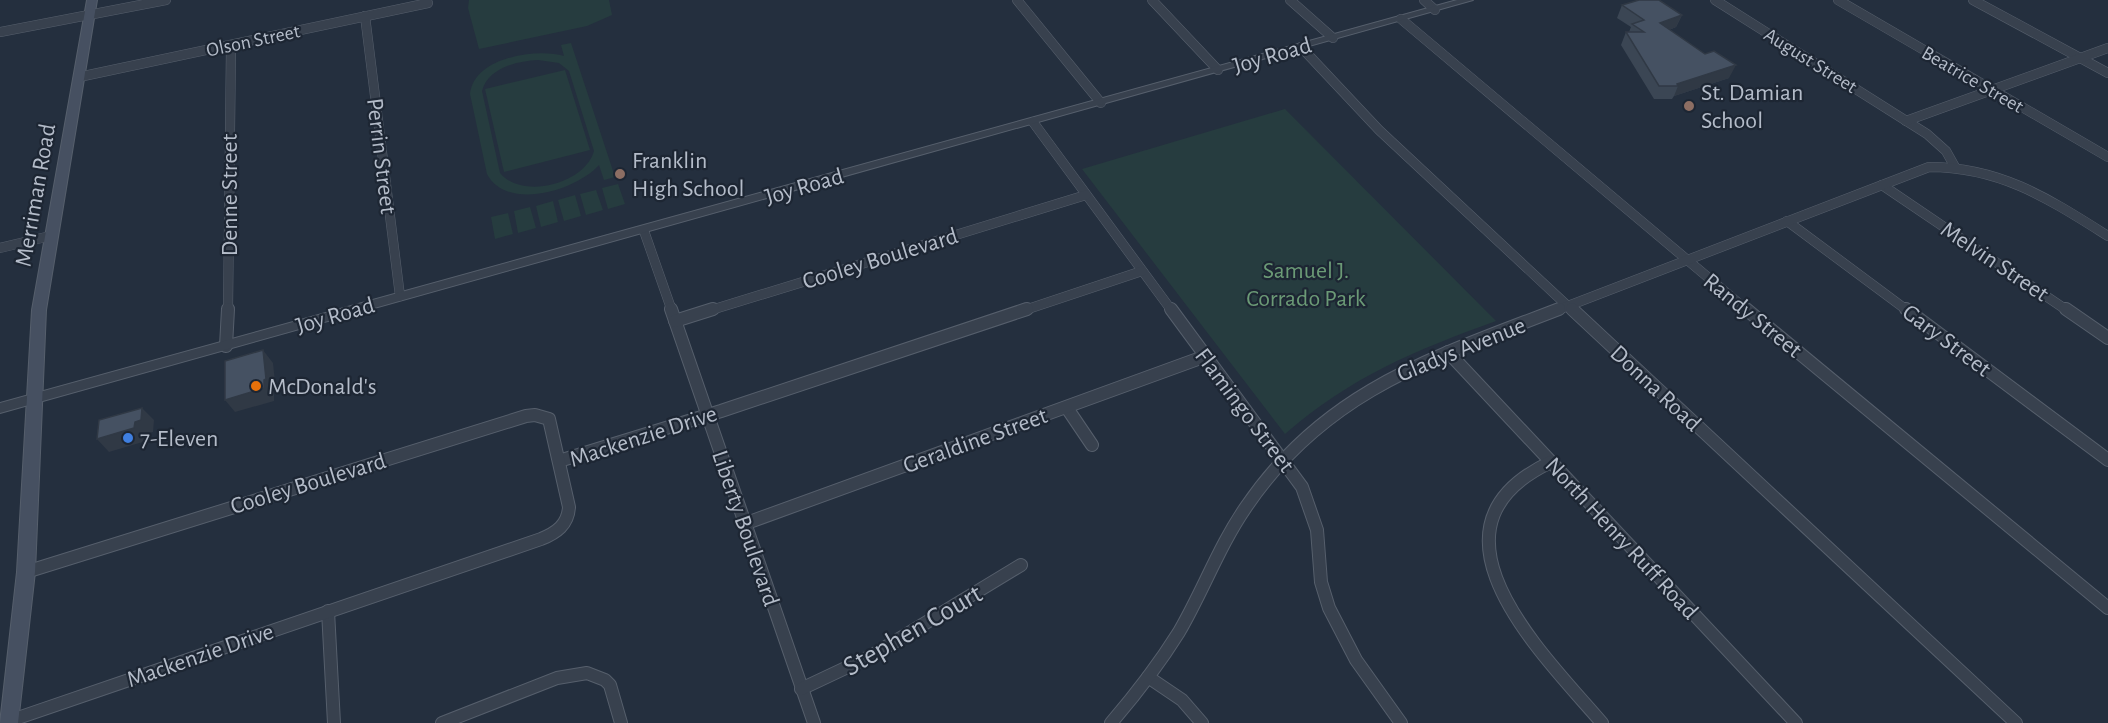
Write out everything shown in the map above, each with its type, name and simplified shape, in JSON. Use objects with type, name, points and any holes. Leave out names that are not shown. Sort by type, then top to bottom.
[{"type":"main road","name":"Merriman Road","points":[[9,722],[26,572],[36,399],[36,338],[43,277],[92,0]]},
{"type":"street","points":[[0,32],[166,0]]},
{"type":"street","points":[[1017,0],[1101,103]]},
{"type":"street","points":[[1152,0],[1218,70]]},
{"type":"street","points":[[1290,0],[1333,38]]},
{"type":"street","points":[[1424,0],[1436,10]]},
{"type":"street","name":"Joy Road","points":[[0,408],[400,296],[644,231],[1468,0]]},
{"type":"street","name":"August Street","points":[[1715,0],[1906,120]]},
{"type":"street","name":"Beatrice Street","points":[[1838,0],[2108,157]]},
{"type":"street","points":[[1972,0],[2108,73]]},
{"type":"street","name":"Olson Street","points":[[79,77],[428,3]]},
{"type":"street","name":"Perrin Street","points":[[364,16],[400,296]]},
{"type":"street","name":"Randy Street","points":[[1401,19],[1579,167],[1686,261],[2108,608]]},
{"type":"street","name":"Denne Street","points":[[226,346],[231,45]]},
{"type":"street","name":"Donna Road","points":[[1301,47],[1365,117],[2016,723]]},
{"type":"street","points":[[1906,120],[2108,48]]},
{"type":"street","points":[[1906,120],[1938,144],[1950,157],[1955,167],[1985,172],[2017,183],[2043,195],[2108,236]]},
{"type":"street","name":"Flamingo Street","points":[[1033,122],[1302,487],[1312,511],[1317,532],[1323,589],[1331,615],[1344,640],[1401,723]]},
{"type":"street","name":"Gladys Avenue","points":[[1111,723],[1149,677],[1179,630],[1246,508],[1298,443],[1356,398],[1389,377],[1448,352],[1916,170],[1929,167],[1955,167]]},
{"type":"street","name":"Melvin Street","points":[[1882,185],[2108,338]]},
{"type":"street","name":"Cooley Boulevard","points":[[675,321],[1086,195]]},
{"type":"street","name":"Gary Street","points":[[1787,221],[2108,460]]},
{"type":"street","name":"Liberty Boulevard","points":[[644,231],[814,723]]},
{"type":"street","points":[[0,248],[50,236]]},
{"type":"street","name":"Mackenzie Drive","points":[[9,722],[553,534],[562,527],[569,512],[559,461],[1142,271]]},
{"type":"street","name":"North Henry Ruff Road","points":[[1448,352],[1796,723]]},
{"type":"street","name":"Geraldine Street","points":[[744,524],[1206,356]]},
{"type":"street","points":[[1067,408],[1092,445]]},
{"type":"street","name":"Cooley Boulevard","points":[[26,572],[526,416],[542,416],[549,419],[559,461]]},
{"type":"street","points":[[1551,462],[1528,474],[1503,498],[1494,513],[1490,530],[1490,563],[1501,594],[1517,620],[1602,723]]},
{"type":"street","name":"Stephen Court","points":[[801,689],[871,656],[1021,565]]},
{"type":"street","points":[[328,611],[334,723]]},
{"type":"street","points":[[442,723],[567,675],[587,673],[610,685],[621,723]]},
{"type":"street","points":[[1149,677],[1182,700],[1202,723]]},
{"type":"green space","points":[[469,0],[609,0],[612,15],[587,26],[479,49],[468,8]]},
{"type":"green space","points":[[571,43],[615,177],[604,180],[599,165],[589,174],[559,189],[542,193],[510,192],[497,186],[487,174],[470,94],[474,81],[482,71],[508,58],[538,53],[564,56],[561,45]],"holes":[[[538,60],[559,63],[569,71],[594,151],[588,163],[566,180],[552,185],[523,186],[510,181],[500,173],[482,91],[490,77],[504,67]]]},
{"type":"green space","points":[[565,70],[590,150],[504,172],[485,89]]},
{"type":"green space","name":"Samuel J. Corrado Park","points":[[1285,109],[1496,321],[1411,354],[1385,367],[1334,396],[1285,434],[1082,169]]},
{"type":"green space","points":[[618,184],[625,204],[608,209],[602,188]]},
{"type":"green space","points":[[596,190],[603,210],[586,215],[580,194]]},
{"type":"green space","points":[[575,195],[581,216],[564,221],[558,200]]},
{"type":"green space","points":[[553,201],[558,222],[541,227],[536,206]]},
{"type":"green space","points":[[530,207],[536,228],[518,233],[514,211]]},
{"type":"green space","points":[[508,213],[513,234],[495,239],[491,217]]},
{"type":"building","points":[[1639,0],[1659,0],[1682,15],[1660,23],[1705,54],[1714,51],[1736,65],[1677,84],[1678,86],[1659,86],[1626,32],[1644,32],[1632,24],[1644,20],[1622,5]]},
{"type":"building","points":[[263,350],[266,379],[264,388],[225,400],[225,361]]},
{"type":"building","points":[[142,408],[141,420],[135,422],[134,428],[97,439],[99,420]]},
{"type":"place","name":"St. Damian School","points":[[1689,106]]},
{"type":"place","name":"Franklin High School","points":[[620,174]]},
{"type":"place","name":"McDonald's","points":[[256,386]]},
{"type":"place","name":"7-Eleven","points":[[128,438]]}]
